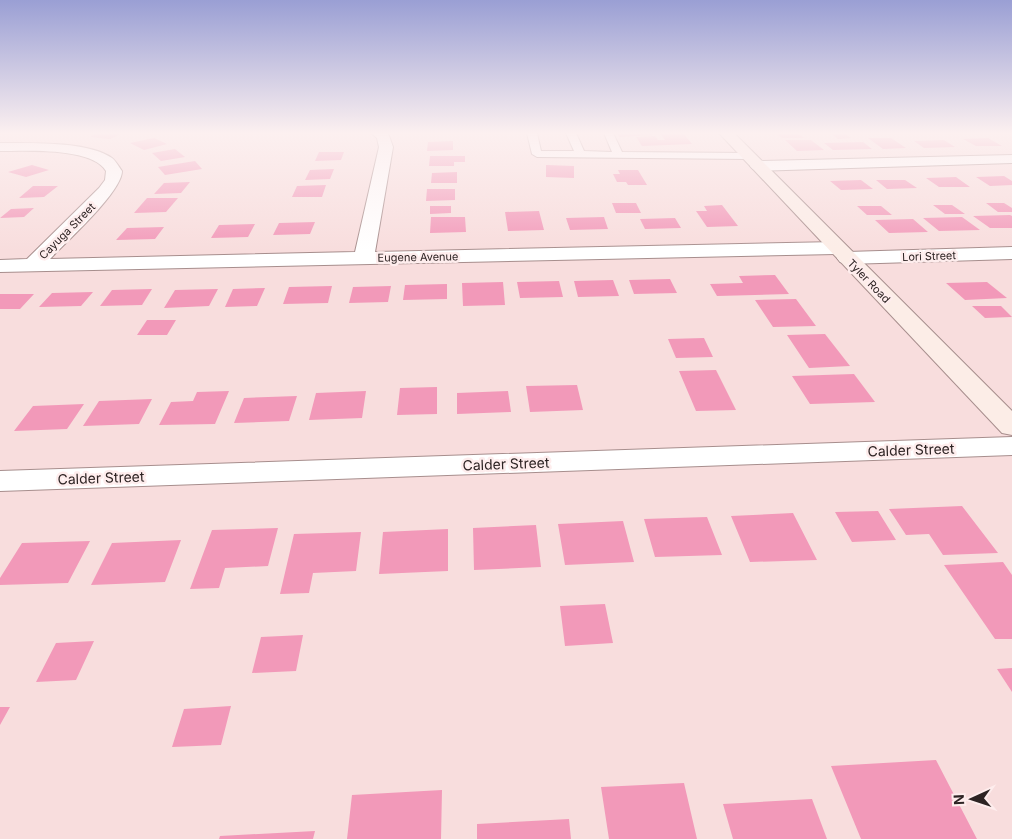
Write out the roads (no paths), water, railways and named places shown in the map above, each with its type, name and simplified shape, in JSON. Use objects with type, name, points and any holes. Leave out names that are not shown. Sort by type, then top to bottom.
[{"type":"street","name":"Cayuga Street","points":[[33,265],[105,192],[113,181],[114,172]]},
{"type":"street","points":[[364,258],[381,172]]},
{"type":"street","name":"Tyler Road","points":[[764,172],[1012,427]]},
{"type":"street","name":"Eugene Avenue","points":[[0,266],[364,258],[841,253]]},
{"type":"street","name":"Lori Street","points":[[841,253],[1012,253]]},
{"type":"street","name":"Calder Street","points":[[0,481],[1012,446]]}]
